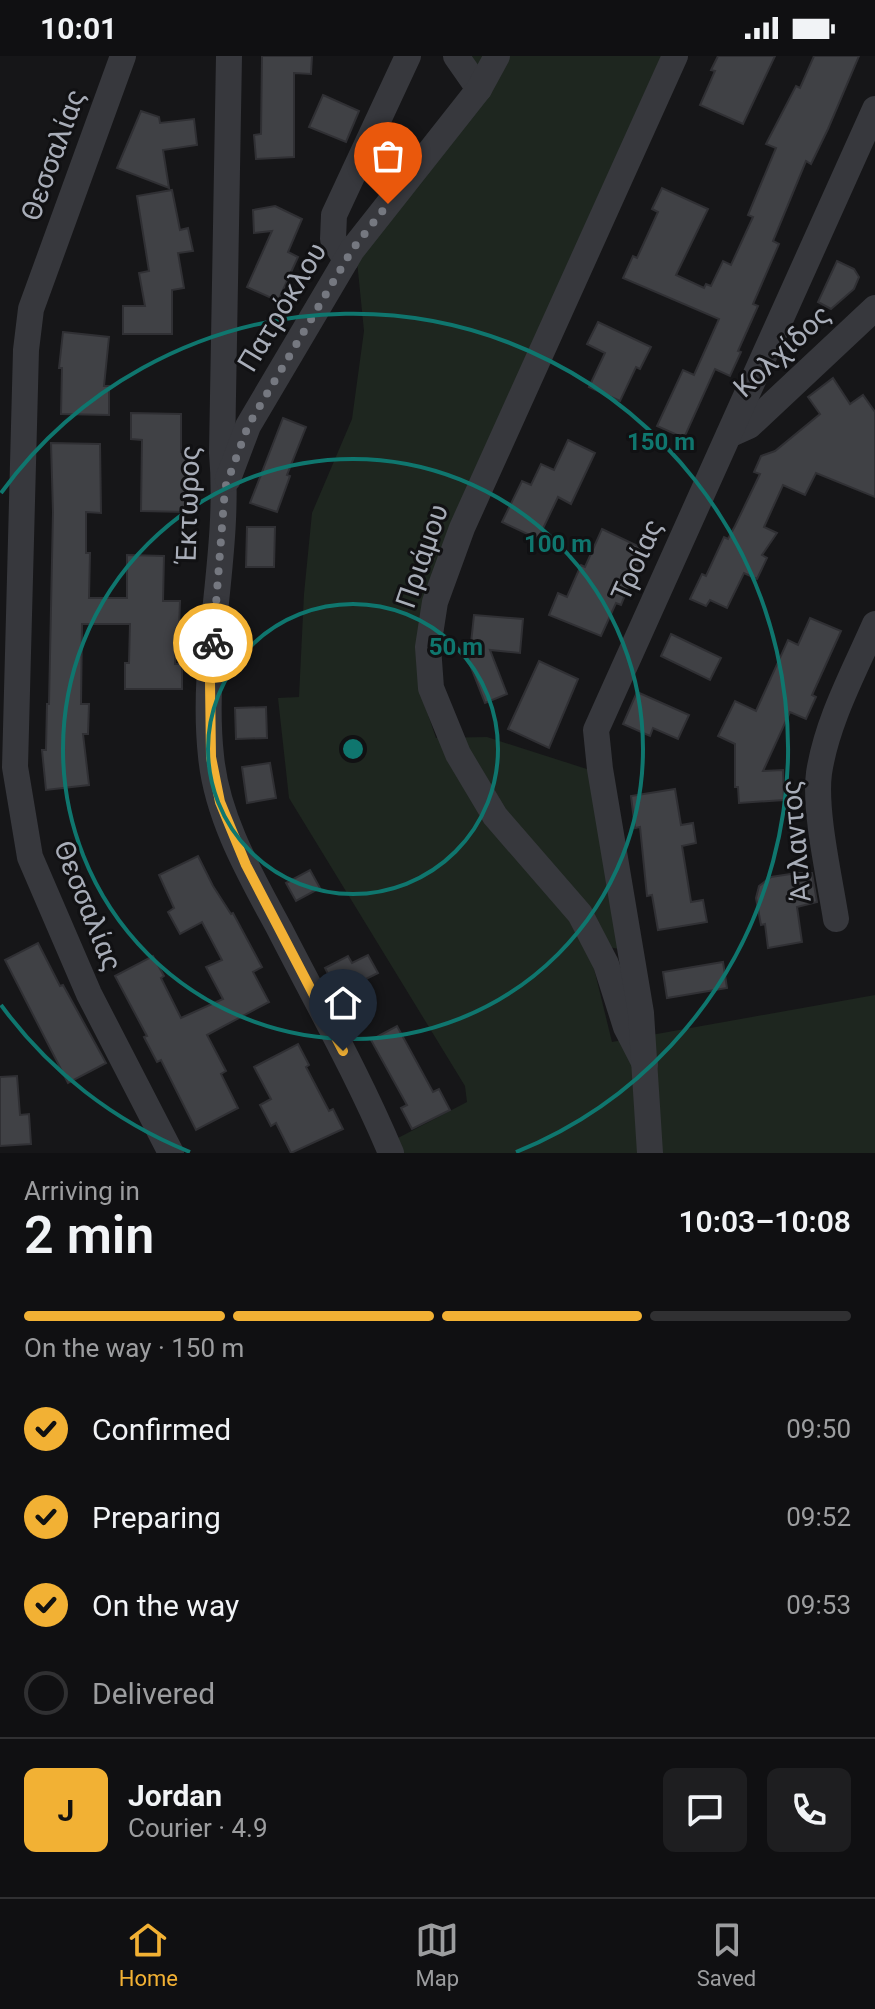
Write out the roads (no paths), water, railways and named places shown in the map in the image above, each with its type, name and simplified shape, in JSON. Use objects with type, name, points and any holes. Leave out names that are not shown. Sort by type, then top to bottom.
[{"type":"street","name":"Θεσσαλίας","points":[[123,56],[31,309],[26,350],[8,775],[30,857],[89,994],[171,1153]]},
{"type":"street","name":"Έκτωρος","points":[[229,56],[222,453],[225,488],[210,682],[211,757],[220,802],[246,865],[372,1107],[391,1153]]},
{"type":"street","points":[[346,260],[333,239],[334,215],[408,56]]},
{"type":"street","points":[[456,56],[479,89]]},
{"type":"street","name":"Πατρόκλου","points":[[225,488],[248,426],[346,260],[479,89],[497,56]]},
{"type":"street","name":"Πριάμου","points":[[650,1153],[645,1064],[626,1027],[606,964],[580,914],[495,816],[458,754],[431,688],[428,647],[435,602],[462,528],[675,56]]},
{"type":"street","name":"Τροίας","points":[[645,1064],[641,1013],[596,730],[875,109]]},
{"type":"street","name":"Κολχίδος","points":[[729,435],[749,426],[875,308]]},
{"type":"street","name":"Άτλαντος","points":[[836,919],[821,815],[819,775],[831,725],[875,624]]}]
